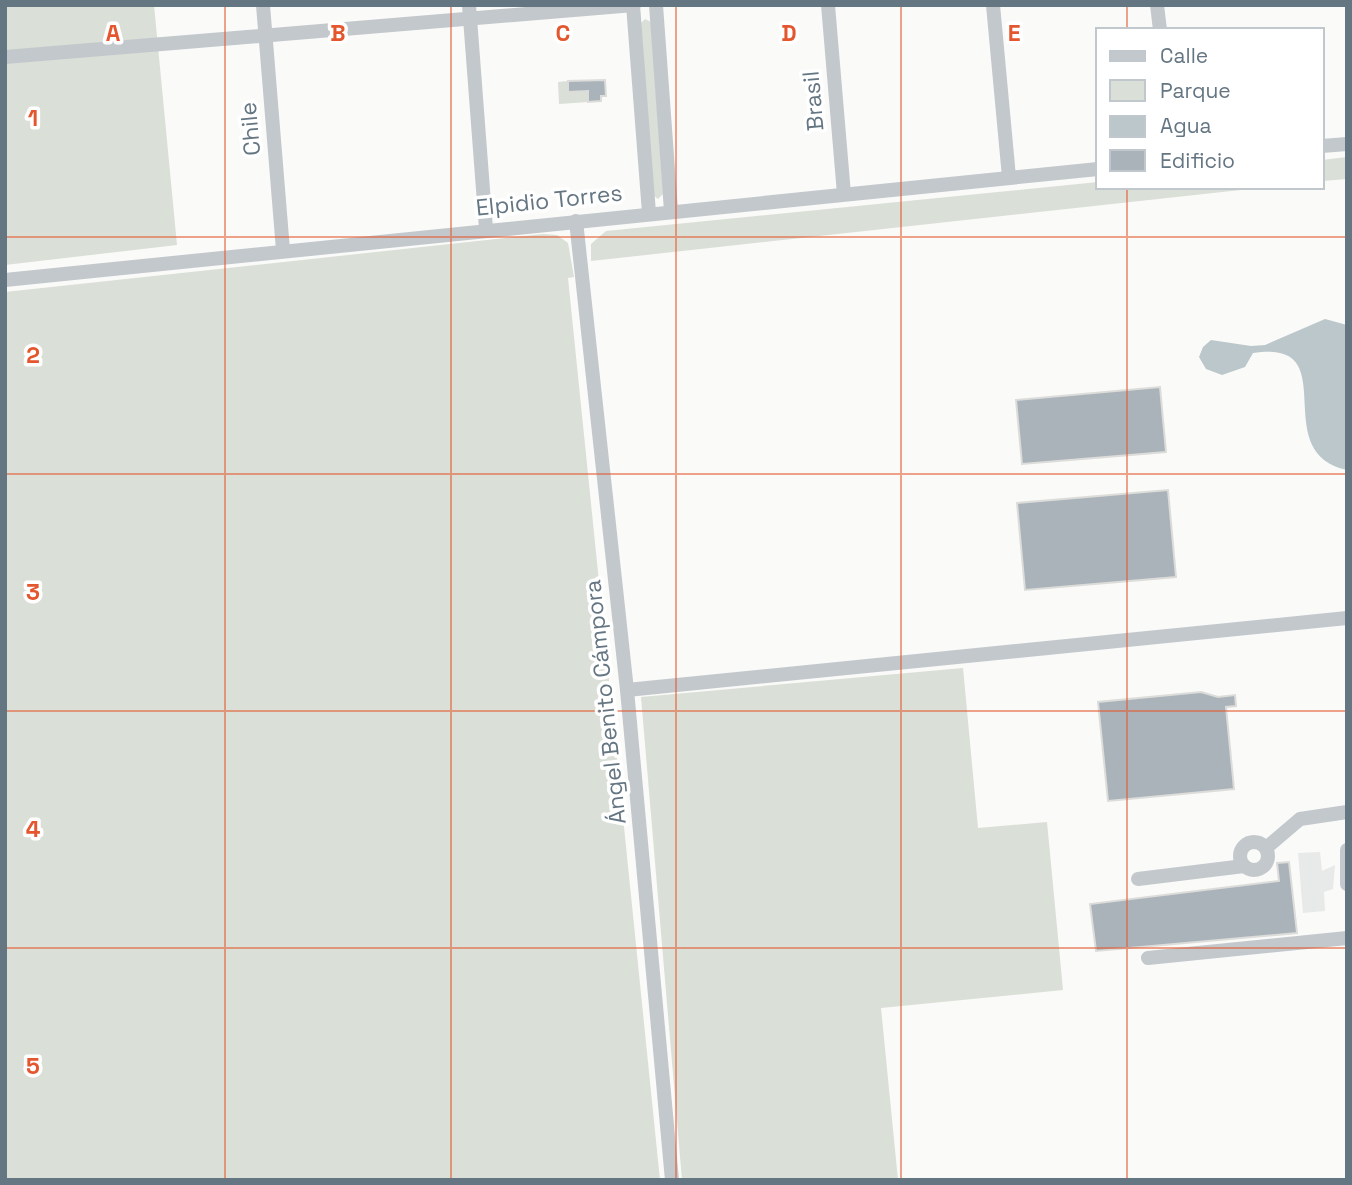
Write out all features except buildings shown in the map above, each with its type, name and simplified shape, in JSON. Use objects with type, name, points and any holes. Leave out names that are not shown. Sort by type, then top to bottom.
[{"type":"street","name":"Chile","points":[[263,5],[283,250]]},
{"type":"street","points":[[5,57],[265,36],[470,12],[634,5],[649,213]]},
{"type":"street","points":[[656,5],[671,211]]},
{"type":"street","name":"Brasil","points":[[828,5],[844,194]]},
{"type":"street","points":[[993,5],[1009,177]]},
{"type":"street","points":[[1157,5],[1160,28]]},
{"type":"street","points":[[470,12],[486,229]]},
{"type":"street","points":[[1324,146],[1347,144]]},
{"type":"street","name":"Elpidio Torres","points":[[5,280],[486,229],[1096,169]]},
{"type":"street","name":"Ángel Benito Cámpora","points":[[576,220],[627,690],[672,1180]]},
{"type":"street","points":[[627,690],[1347,618]]},
{"type":"street","points":[[1266,848],[1300,819],[1347,813]]},
{"type":"street","points":[[1138,879],[1244,866],[1253,871],[1269,868],[1266,848],[1259,842],[1246,844],[1240,856],[1244,866]]},
{"type":"street","points":[[1347,850],[1347,884]]},
{"type":"street","points":[[1148,958],[1347,938]]},
{"type":"shaded area","points":[[1320,852],[1322,871],[1335,865],[1333,889],[1324,892],[1325,911],[1303,913],[1298,853]]},
{"type":"green space","points":[[5,5],[154,5],[177,245],[5,265]]},
{"type":"green space","points":[[645,19],[651,22],[663,194],[658,199],[653,195],[641,23]]},
{"type":"green space","points":[[568,81],[568,92],[588,91],[588,102],[559,104],[558,82]]},
{"type":"green space","points":[[1347,157],[1347,179],[1324,181],[1324,160]]},
{"type":"green space","points":[[1096,182],[1096,189],[1250,189],[591,261],[591,244],[606,231]]},
{"type":"green space","points":[[543,234],[557,235],[568,243],[574,277],[568,278],[660,1180],[5,1180],[5,292]]},
{"type":"green space","points":[[963,668],[978,828],[1047,822],[1063,990],[881,1008],[898,1180],[682,1180],[641,697]]},
{"type":"water","points":[[1325,319],[1347,325],[1347,470],[1323,459],[1311,442],[1302,379],[1296,362],[1281,353],[1253,353],[1245,367],[1222,375],[1206,369],[1199,357],[1203,347],[1211,340],[1251,346],[1265,345]]}]
